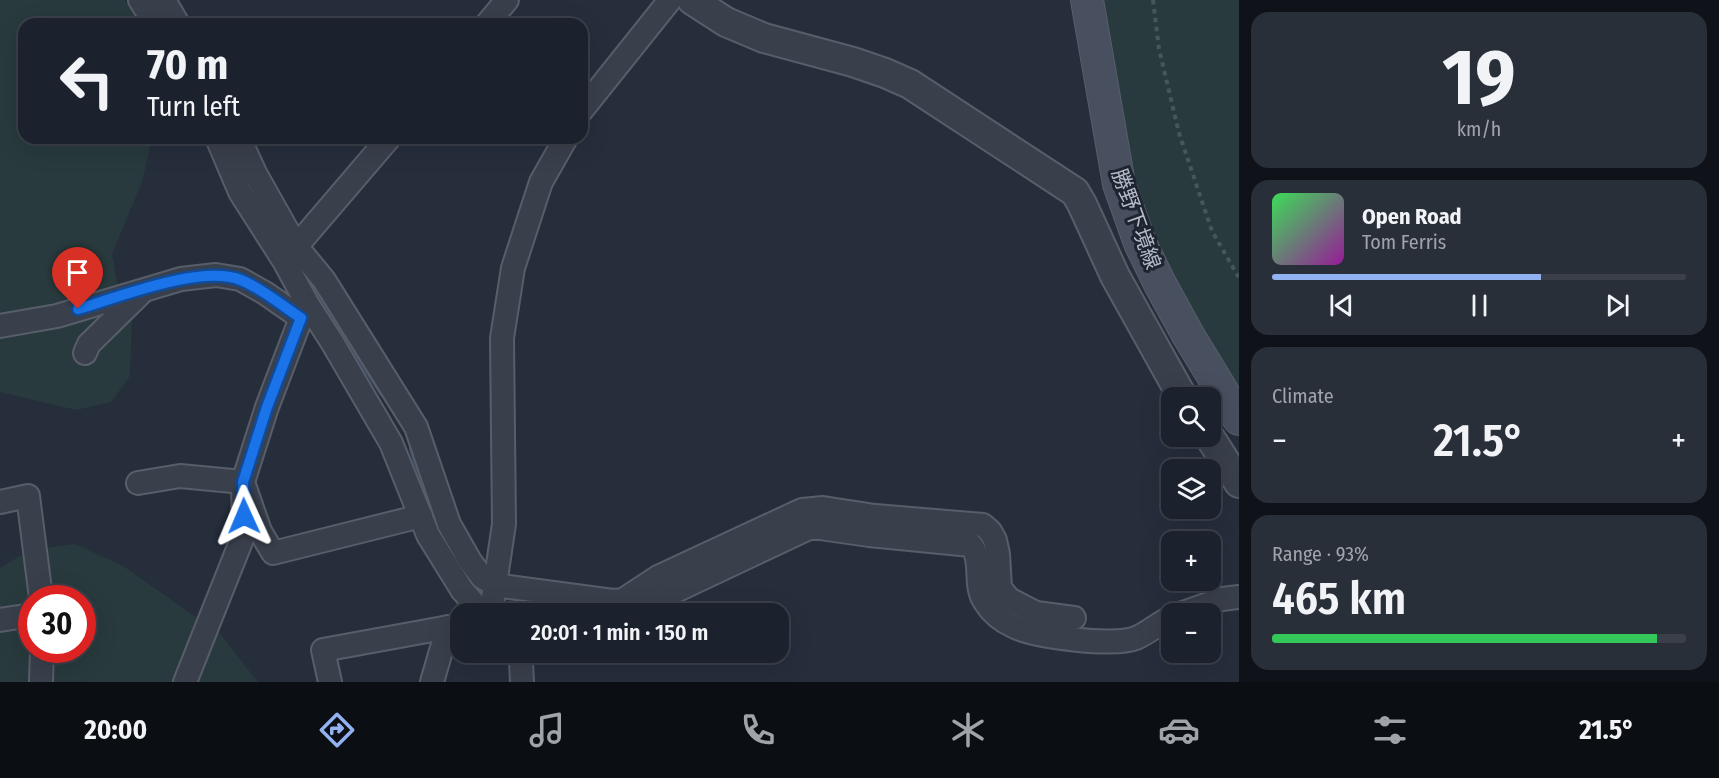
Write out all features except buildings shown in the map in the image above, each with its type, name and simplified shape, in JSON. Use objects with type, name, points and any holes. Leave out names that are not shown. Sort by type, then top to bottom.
[{"type":"main road","name":"勝野下境線","points":[[1088,0],[1119,184],[1140,243],[1177,315],[1239,419]]},
{"type":"street","points":[[140,0],[151,18]]},
{"type":"street","points":[[164,0],[174,18]]},
{"type":"street","points":[[492,18],[507,0]]},
{"type":"street","points":[[588,102],[670,0]]},
{"type":"street","points":[[692,0],[726,22],[764,38],[853,62],[910,84],[1075,192],[1115,276],[1177,387]]},
{"type":"street","points":[[220,144],[240,192],[290,254],[324,280],[416,427],[449,524],[482,577],[495,585],[613,601],[623,600],[658,577],[802,510],[823,508],[875,516],[983,525],[995,540],[1000,588],[1009,599],[1036,614],[1043,625],[1109,642],[1123,642],[1136,638],[1161,623]]},
{"type":"street","points":[[185,682],[244,534],[243,482],[267,407],[304,311],[290,254],[242,144]]},
{"type":"street","points":[[290,254],[384,144]]},
{"type":"street","points":[[492,603],[504,524],[502,338],[509,291],[513,268],[541,182],[563,144]]},
{"type":"street","points":[[0,326],[57,316],[181,279],[216,275],[240,279],[304,311],[332,342],[391,443],[428,536],[462,590],[473,603]]},
{"type":"street","points":[[85,353],[90,344],[144,290]]},
{"type":"street","points":[[1216,447],[1239,483]]},
{"type":"street","points":[[138,483],[180,476],[243,482]]},
{"type":"street","points":[[243,482],[260,531],[273,553],[421,516]]},
{"type":"street","points":[[0,502],[28,496],[39,585]]},
{"type":"street","points":[[654,603],[809,528],[820,528],[971,545],[976,551],[980,592],[996,616],[1014,627],[1043,625],[1074,618]]},
{"type":"street","points":[[1209,603],[1222,598],[1239,597]]},
{"type":"street","points":[[0,620],[18,617]]},
{"type":"street","points":[[330,682],[323,650],[450,627]]},
{"type":"street","points":[[432,682],[450,636]]},
{"type":"street","points":[[41,682],[42,663]]},
{"type":"street","points":[[521,663],[522,682]]},
{"type":"path","points":[[1153,0],[1159,49],[1179,133],[1212,231],[1239,278]]},
{"type":"shaded area","points":[[0,0],[125,0],[135,18],[18,18],[18,144],[151,144],[142,182],[112,254],[118,288],[132,314],[130,376],[111,402],[76,410],[0,392]]},
{"type":"shaded area","points":[[1098,0],[1239,0],[1239,404],[1151,243],[1127,165]]},
{"type":"shaded area","points":[[75,544],[123,566],[220,634],[258,682],[0,682],[0,568],[33,550]]},
{"type":"waterway","points":[[303,274],[382,393]]},
{"type":"waterway","points":[[412,449],[429,504],[443,535]]},
{"type":"waterway","points":[[471,579],[480,593]]},
{"type":"route","points":[[78,309],[181,279],[216,275],[240,279],[301,318],[267,407],[243,482],[244,516]]}]
